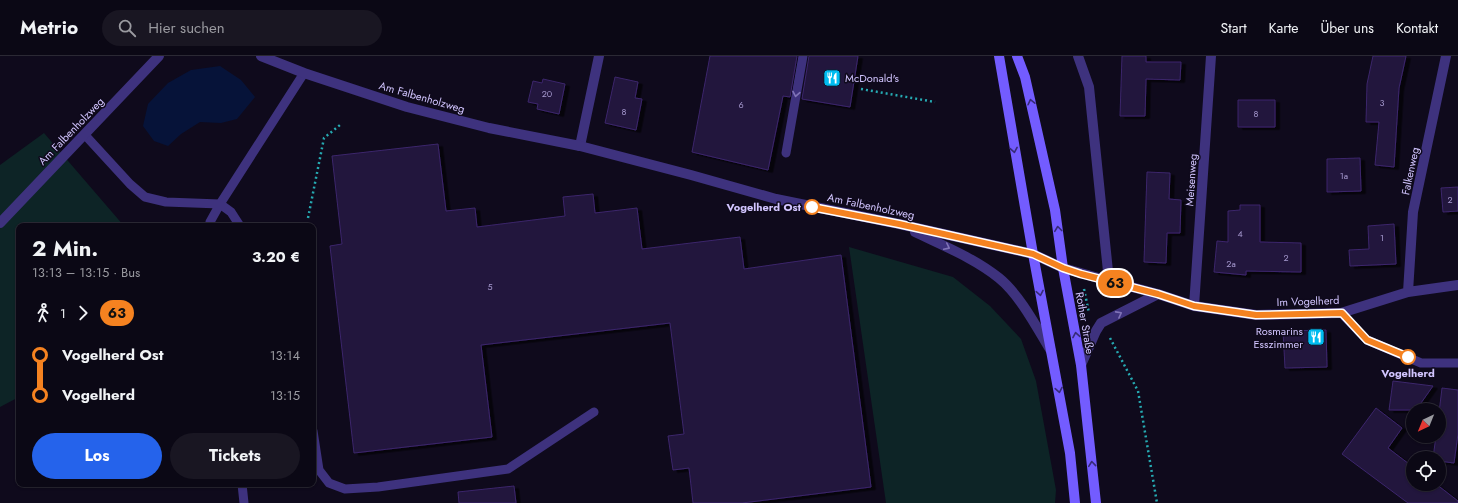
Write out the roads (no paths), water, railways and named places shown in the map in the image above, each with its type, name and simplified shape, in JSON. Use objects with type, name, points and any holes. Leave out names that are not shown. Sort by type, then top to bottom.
[{"type":"main road","points":[[999,56],[1033,254],[1070,453],[1075,503]]},
{"type":"main road","name":"Rother Straße","points":[[1017,56],[1025,77],[1055,210],[1063,268],[1081,365],[1096,503]]},
{"type":"street","name":"Am Falbenholzweg","points":[[0,223],[159,56]]},
{"type":"street","name":"Am Falbenholzweg","points":[[261,56],[304,73],[414,108],[489,128],[580,146],[776,199],[899,224],[1033,254],[1063,268]]},
{"type":"street","points":[[580,146],[599,56]]},
{"type":"street","points":[[1078,56],[1089,87],[1109,281]]},
{"type":"street","name":"Meisenweg","points":[[1194,306],[1211,56]]},
{"type":"street","name":"Falkenweg","points":[[1408,292],[1413,212],[1446,56]]},
{"type":"street","points":[[899,224],[976,261],[1000,279],[1020,301],[1052,351]]},
{"type":"street","name":"Im Vogelherd","points":[[1063,268],[1158,294],[1194,306],[1256,315],[1342,313],[1408,292],[1458,285]]},
{"type":"street","points":[[1081,365],[1101,323],[1158,294]]},
{"type":"lane","points":[[786,153],[803,56]]},
{"type":"lane","points":[[210,223],[220,204],[304,73]]},
{"type":"lane","points":[[84,134],[130,184],[145,197],[166,202],[220,204],[231,212],[238,223]]},
{"type":"lane","points":[[1342,313],[1367,340],[1421,363],[1458,363]]},
{"type":"lane","points":[[316,450],[319,470],[329,482],[345,489],[378,487],[508,468],[594,412]]},
{"type":"lane","points":[[242,487],[244,503]]},
{"type":"water","points":[[220,66],[241,80],[255,97],[237,119],[221,123],[200,122],[181,134],[168,146],[154,141],[143,126],[148,104],[168,83],[191,70]]},
{"type":"place","name":"McDonald's","points":[[832,78]]},
{"type":"place","name":"Vogelherd Ost","points":[[812,207]]},
{"type":"place","name":"Rosmarins Esszimmer","points":[[1316,337]]},
{"type":"place","name":"Vogelherd","points":[[1408,357]]}]
